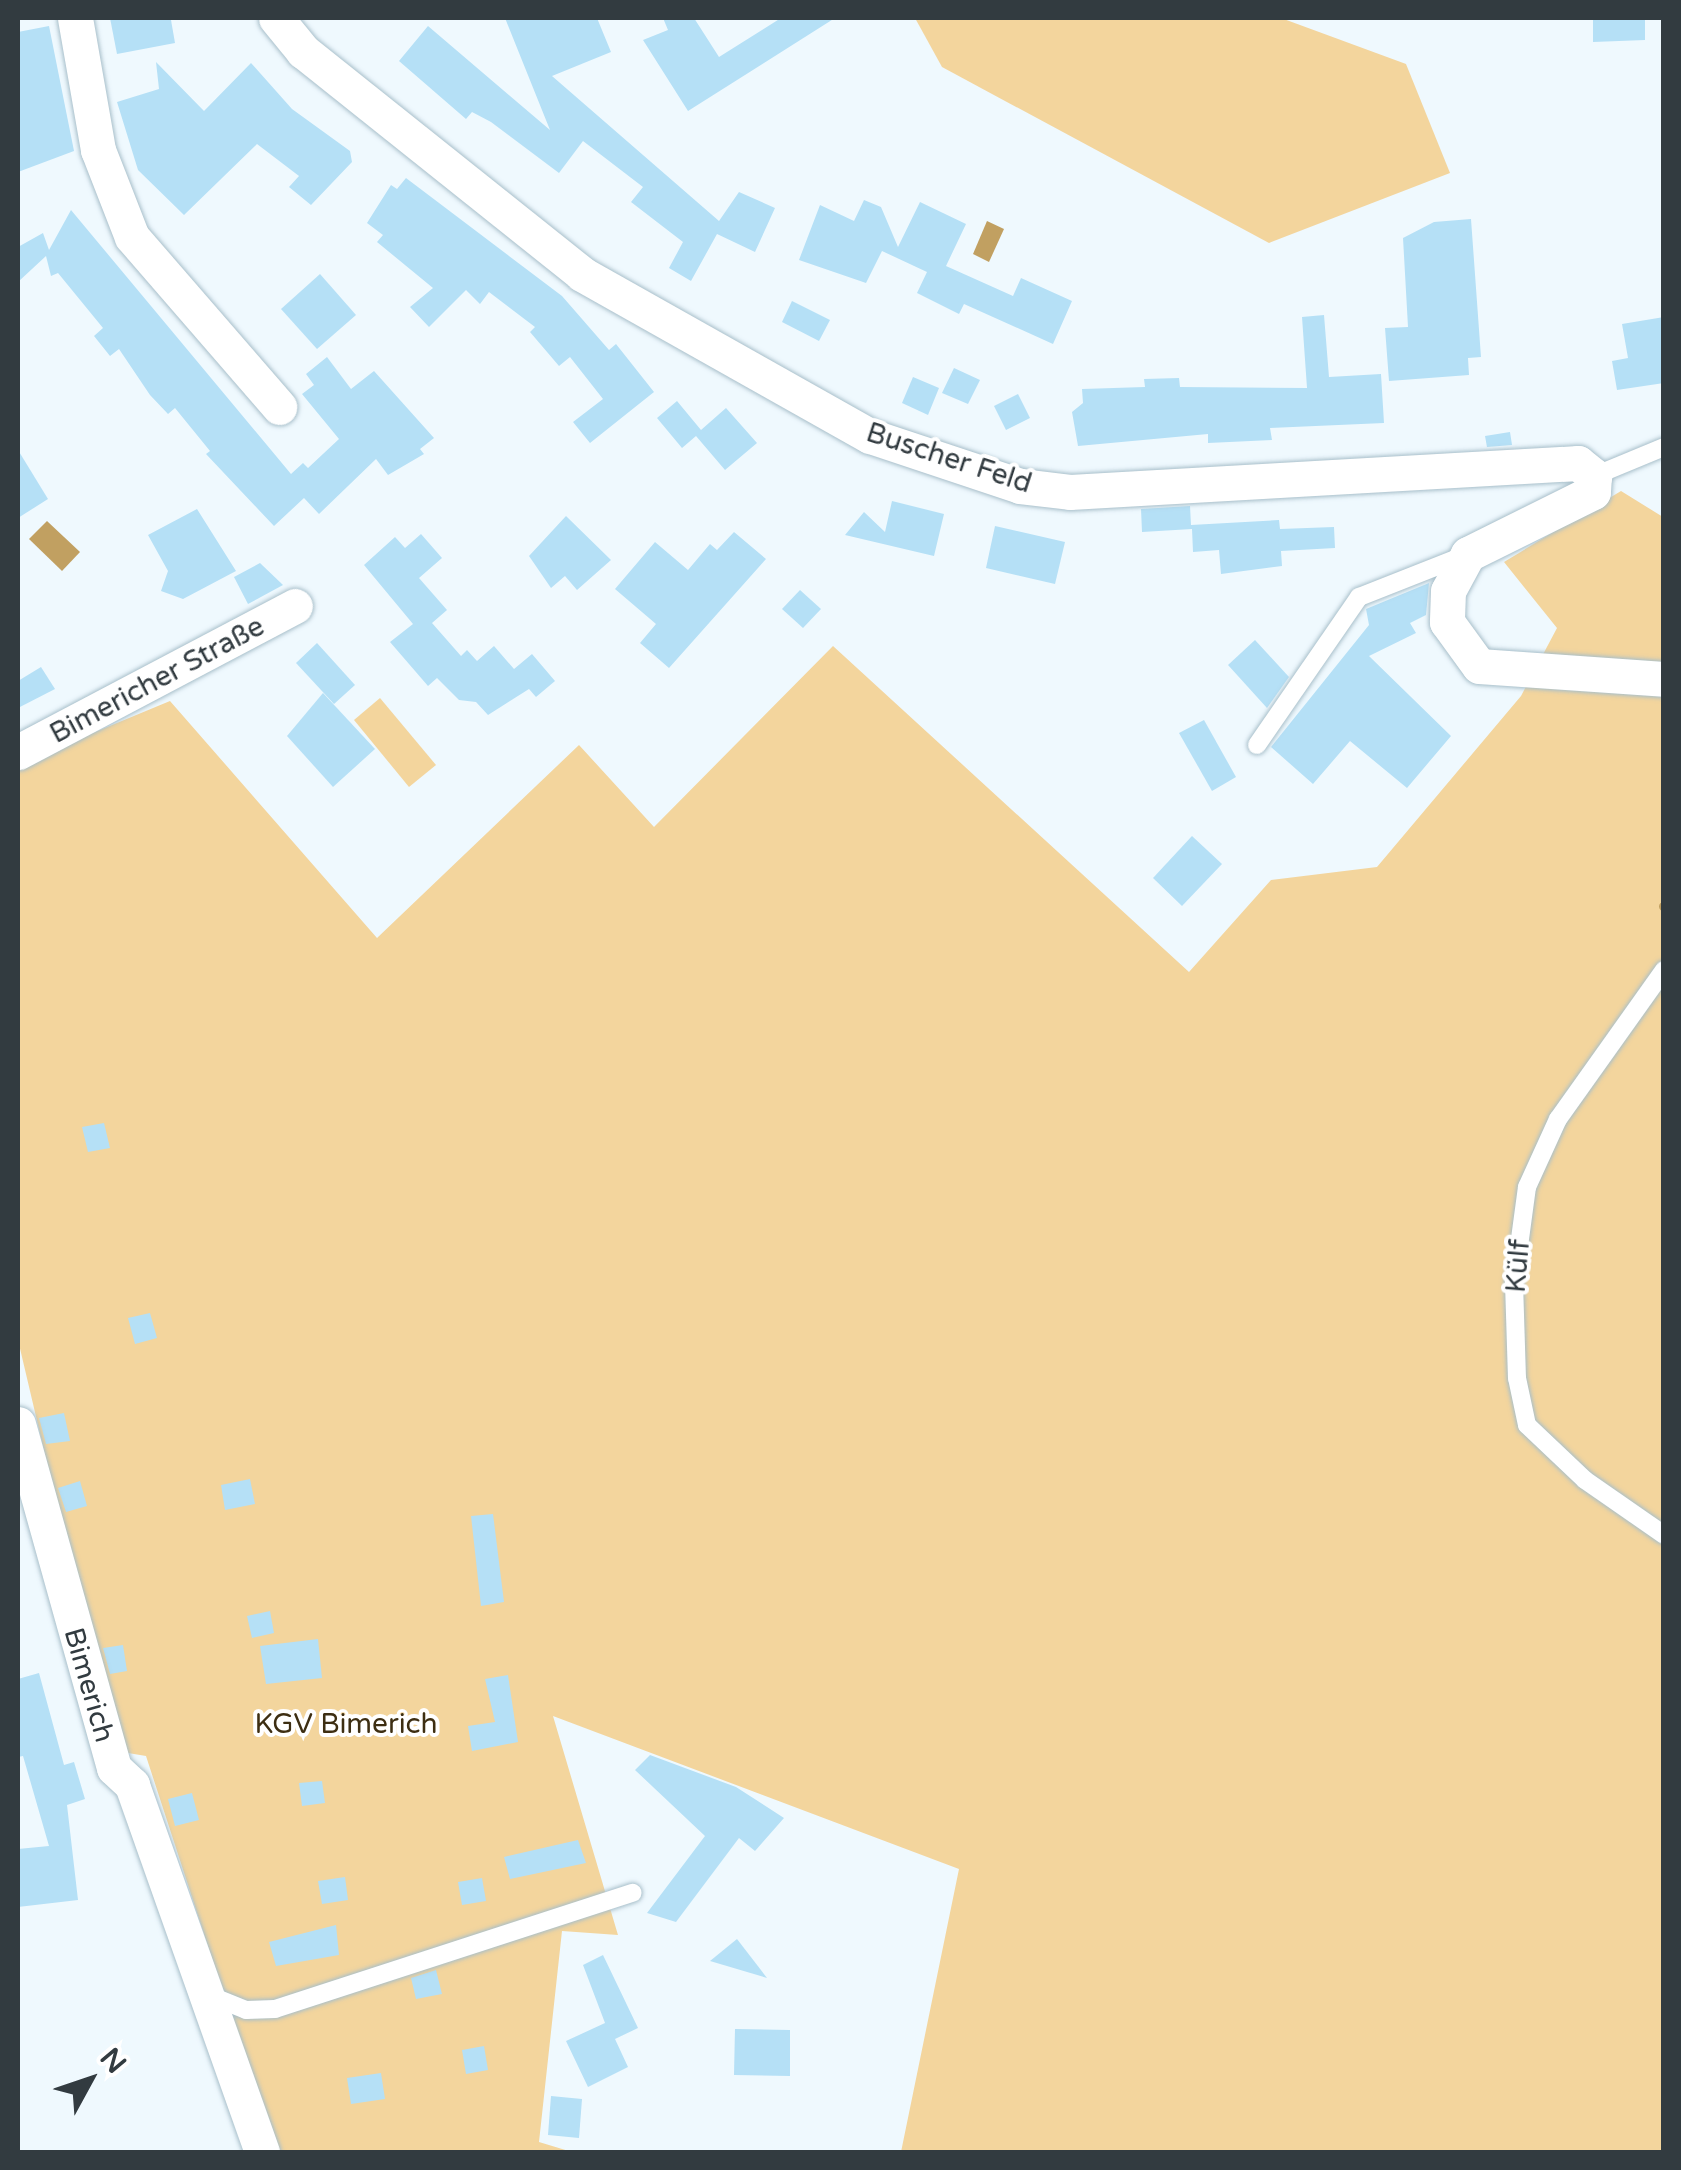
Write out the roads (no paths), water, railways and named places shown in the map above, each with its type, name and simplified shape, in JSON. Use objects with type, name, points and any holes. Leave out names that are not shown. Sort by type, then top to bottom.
[{"type":"street","points":[[75,18],[98,150],[132,237],[279,406]]},
{"type":"street","name":"Buscher Feld","points":[[276,18],[303,51],[582,274],[870,436],[1020,486],[1070,492],[1367,480],[1578,463],[1594,476]]},
{"type":"street","points":[[1594,476],[1586,499],[1468,554],[1448,591],[1448,622],[1479,666],[1664,679]]},
{"type":"street","name":"Bimericher Straße","points":[[18,752],[90,720],[295,606]]},
{"type":"street","name":"Bimerich","points":[[18,1424],[114,1768],[132,1785],[262,2152]]},
{"type":"lane","points":[[1594,476],[1664,447]]},
{"type":"lane","points":[[1257,745],[1359,598],[1468,554]]},
{"type":"lane","name":"Külf","points":[[1664,970],[1558,1119],[1527,1187],[1514,1283],[1516,1378],[1526,1425],[1585,1480],[1664,1535]]},
{"type":"lane","points":[[204,1992],[246,2010],[276,2009],[633,1893]]},
{"type":"park label","name":"KGV Bimerich","points":[[346,1724]]}]
